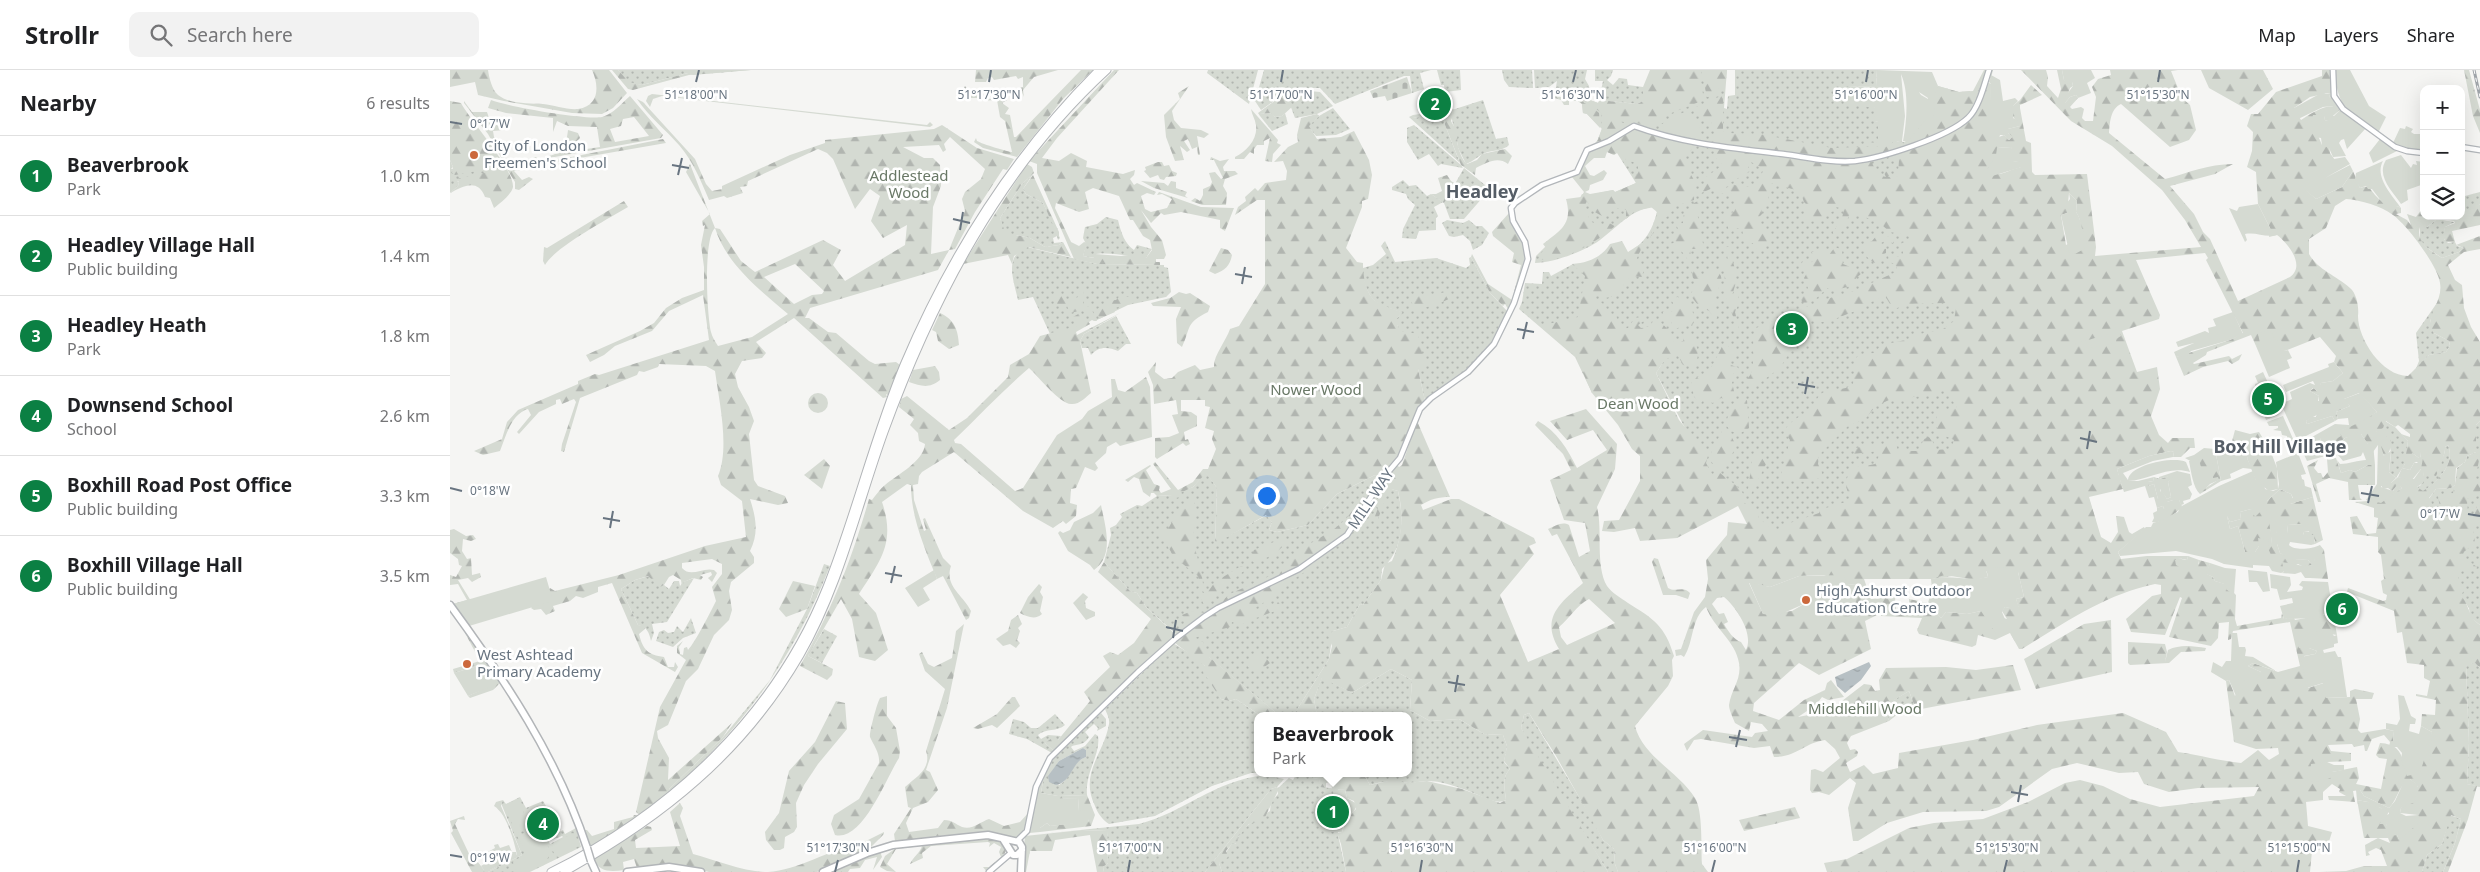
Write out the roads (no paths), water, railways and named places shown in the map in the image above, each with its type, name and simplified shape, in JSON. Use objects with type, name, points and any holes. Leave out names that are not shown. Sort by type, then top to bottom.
[{"type":"highway","points":[[551,872],[623,832],[694,777],[751,715],[776,682],[803,637],[826,589],[882,423],[904,365],[938,290],[978,220],[1015,166],[1067,102],[1099,70]]},
{"type":"highway","points":[[564,872],[626,837],[698,781],[756,719],[780,686],[812,633],[833,587],[888,423],[911,364],[961,260],[1020,168],[1072,105],[1107,70]]},
{"type":"highway","points":[[450,605],[527,717],[566,793],[588,848],[596,872],[590,872],[592,861]]},
{"type":"highway","points":[[823,872],[867,853],[892,845],[988,836],[1012,842],[1018,851],[1021,869]]},
{"type":"highway","points":[[1012,842],[1018,851]]},
{"type":"highway","points":[[627,872],[668,867],[701,872]]},
{"type":"main road","name":"MILL WAY","points":[[1018,851],[1031,819],[1038,779],[1050,758],[1175,639],[1218,608],[1299,569],[1347,535],[1383,478],[1400,458],[1420,409],[1431,398],[1468,372],[1494,344],[1513,306],[1528,255],[1523,236],[1511,216],[1512,206],[1541,185],[1576,172],[1587,150],[1609,142],[1634,126],[1696,144],[1832,161],[1864,160],[1933,138],[1962,123],[1973,112],[1989,70]]},
{"type":"main road","points":[[2333,70],[2334,96],[2338,105],[2401,150],[2420,152]]},
{"type":"main road","points":[[2465,148],[2480,150]]},
{"type":"main road","points":[[1012,842],[1023,837]]},
{"type":"main road","points":[[989,872],[1018,851]]},
{"type":"water","points":[[1869,662],[1871,666],[1861,680],[1845,693],[1837,686],[1835,677]]},
{"type":"water","points":[[1083,748],[1086,750],[1086,757],[1081,759],[1065,780],[1056,785],[1049,782],[1048,776],[1059,761]]},
{"type":"railway","points":[[2474,70],[2480,97]]},
{"type":"place","name":"Headley Village Hall","points":[[1435,104]]},
{"type":"place","name":"City of London Freemen's School","points":[[474,155]]},
{"type":"place","name":"Headley Heath","points":[[1792,329]]},
{"type":"place","name":"Boxhill Road Post Office","points":[[2268,399]]},
{"type":"place","name":"High Ashurst Outdoor Education Centre","points":[[1806,600]]},
{"type":"place","name":"Boxhill Village Hall","points":[[2342,609]]},
{"type":"place","name":"West Ashtead Primary Academy","points":[[467,664]]},
{"type":"place","name":"Beaverbrook","points":[[1333,812]]},
{"type":"place","name":"Downsend School","points":[[543,824]]},
{"type":"district","name":"Headley","points":[[1482,192]]},
{"type":"district","name":"Box Hill Village","points":[[2280,447]]},
{"type":"park label","name":"Addlestead Wood","points":[[909,184]]},
{"type":"park label","name":"Nower Wood","points":[[1316,390]]},
{"type":"park label","name":"Dean Wood","points":[[1638,404]]},
{"type":"park label","name":"Middlehill Wood","points":[[1865,709]]}]
